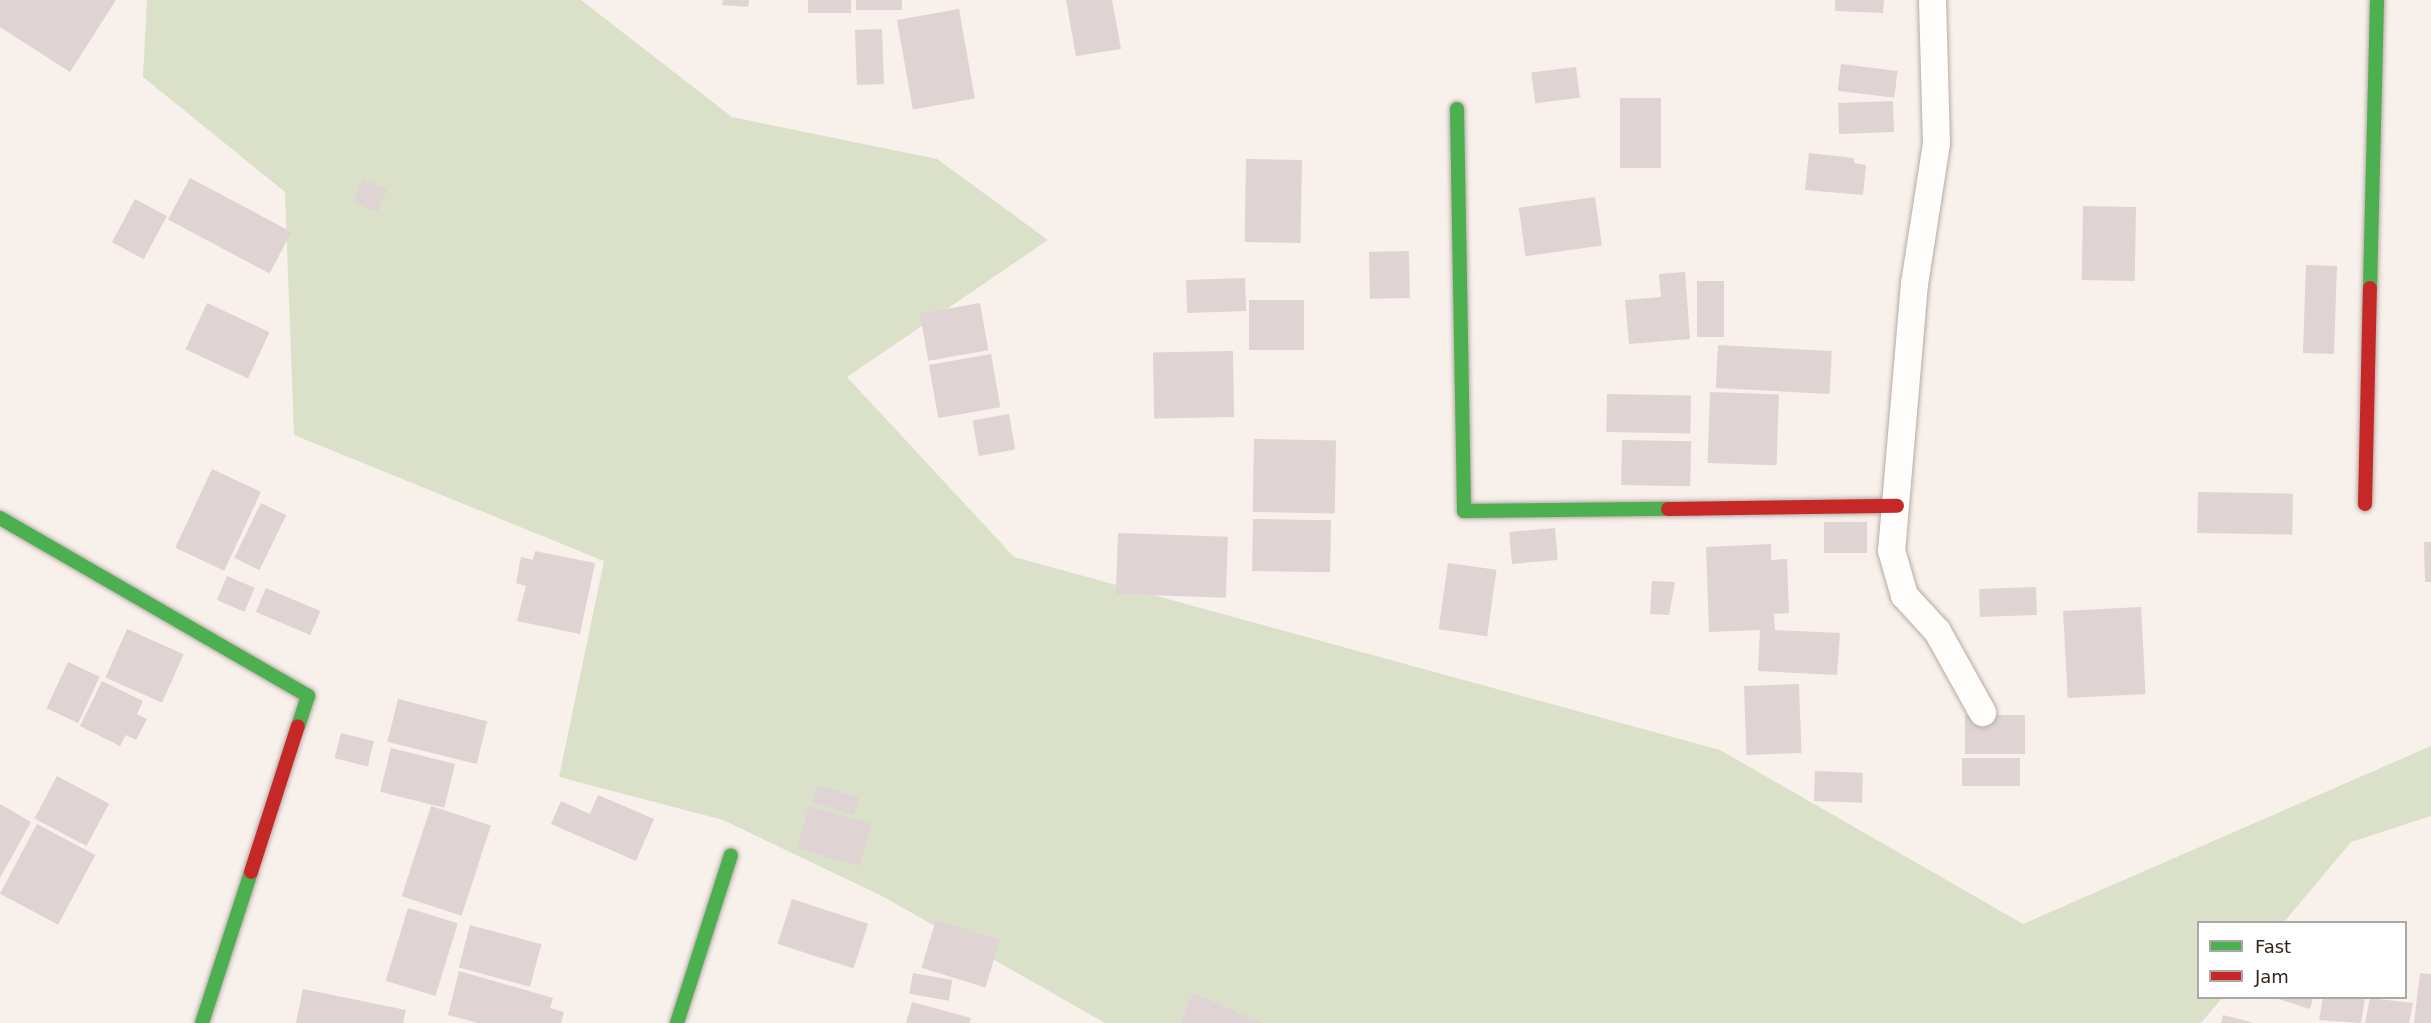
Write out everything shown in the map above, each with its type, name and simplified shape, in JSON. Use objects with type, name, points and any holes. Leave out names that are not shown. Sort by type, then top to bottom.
[{"type":"street","points":[[1932,0],[1936,143],[1914,283],[1894,573],[1904,595],[1937,631],[1982,712]]},
{"type":"street","points":[[2365,504],[2377,0]]},
{"type":"street","points":[[1457,109],[1464,511],[1897,506]]},
{"type":"street","points":[[0,519],[308,696],[202,1023]]},
{"type":"street","points":[[677,1023],[730,855]]},
{"type":"green space","points":[[147,0],[581,0],[732,117],[937,159],[1048,240],[847,377],[1014,557],[1720,750],[2023,924],[2431,746],[2431,816],[2351,842],[2285,921],[2197,921],[2197,999],[2221,999],[2201,1023],[1105,1023],[882,896],[723,820],[559,777],[604,561],[294,435],[285,192],[143,77]]},
{"type":"building","points":[[0,0],[116,0],[70,72],[0,27]]},
{"type":"building","points":[[723,0],[749,0],[748,7],[722,5]]},
{"type":"building","points":[[808,0],[851,0],[851,13],[808,13]]},
{"type":"building","points":[[856,0],[902,0],[902,10],[856,10]]},
{"type":"building","points":[[1066,0],[1112,0],[1121,49],[1076,56]]},
{"type":"building","points":[[1835,0],[1884,0],[1883,13],[1835,11]]},
{"type":"building","points":[[959,9],[975,99],[913,110],[897,20]]},
{"type":"building","points":[[882,29],[884,84],[857,85],[855,30]]},
{"type":"building","points":[[1841,64],[1898,71],[1894,98],[1838,91]]},
{"type":"building","points":[[1576,67],[1580,98],[1535,103],[1531,72]]},
{"type":"building","points":[[1620,98],[1661,98],[1661,168],[1620,168]]},
{"type":"building","points":[[1893,101],[1894,132],[1839,134],[1838,103]]},
{"type":"building","points":[[1809,153],[1854,158],[1854,163],[1866,165],[1863,195],[1805,190]]},
{"type":"building","points":[[1246,159],[1302,160],[1301,243],[1245,242]]},
{"type":"building","points":[[190,178],[292,232],[269,273],[168,219]]},
{"type":"building","points":[[363,179],[387,189],[377,212],[353,202]]},
{"type":"building","points":[[1595,197],[1602,246],[1526,256],[1519,208]]},
{"type":"building","points":[[135,199],[167,216],[144,259],[112,242]]},
{"type":"building","points":[[2083,206],[2136,207],[2135,281],[2082,280]]},
{"type":"building","points":[[1409,251],[1410,298],[1370,299],[1369,252]]},
{"type":"building","points":[[2306,265],[2337,266],[2334,354],[2303,353]]},
{"type":"building","points":[[1685,272],[1690,339],[1629,344],[1625,300],[1661,297],[1659,274]]},
{"type":"building","points":[[1245,278],[1246,311],[1187,313],[1186,280]]},
{"type":"building","points":[[1697,281],[1724,281],[1724,337],[1697,337]]},
{"type":"building","points":[[1249,300],[1304,300],[1304,350],[1249,350]]},
{"type":"building","points":[[207,303],[270,332],[248,378],[185,349]]},
{"type":"building","points":[[980,303],[988,350],[928,361],[920,314]]},
{"type":"building","points":[[1718,345],[1832,351],[1830,394],[1716,388]]},
{"type":"building","points":[[1233,351],[1234,417],[1154,418],[1153,352]]},
{"type":"building","points":[[991,354],[1000,407],[938,418],[929,365]]},
{"type":"building","points":[[1710,392],[1779,394],[1776,465],[1708,463]]},
{"type":"building","points":[[1607,394],[1691,395],[1690,433],[1606,432]]},
{"type":"building","points":[[1009,414],[1015,449],[979,456],[973,420]]},
{"type":"building","points":[[1254,439],[1336,440],[1335,513],[1253,512]]},
{"type":"building","points":[[1622,440],[1691,441],[1690,486],[1621,485]]},
{"type":"building","points":[[212,469],[261,492],[224,571],[175,548]]},
{"type":"building","points":[[2198,492],[2293,494],[2292,535],[2197,533]]},
{"type":"building","points":[[261,503],[286,515],[259,570],[234,558]]},
{"type":"building","points":[[1253,519],[1331,520],[1330,572],[1252,571]]},
{"type":"building","points":[[1824,522],[1867,522],[1867,553],[1824,553]]},
{"type":"building","points":[[1555,528],[1558,560],[1512,564],[1509,532]]},
{"type":"building","points":[[1118,533],[1228,537],[1226,598],[1116,594]]},
{"type":"building","points":[[2424,542],[2431,542],[2431,582],[2425,582]]},
{"type":"building","points":[[1771,544],[1771,560],[1787,559],[1789,613],[1774,614],[1775,630],[1840,633],[1837,675],[1758,671],[1760,630],[1709,632],[1706,547]]},
{"type":"building","points":[[535,551],[595,563],[580,634],[517,621],[526,586],[516,583],[521,557],[533,560]]},
{"type":"building","points":[[1448,563],[1497,570],[1487,636],[1439,629]]},
{"type":"building","points":[[227,576],[255,588],[244,612],[217,600]]},
{"type":"building","points":[[1652,581],[1675,582],[1669,615],[1650,614]]},
{"type":"building","points":[[2036,587],[2037,615],[1980,617],[1979,589]]},
{"type":"building","points":[[266,588],[320,611],[310,635],[256,612]]},
{"type":"building","points":[[2141,607],[2146,694],[2068,698],[2063,611]]},
{"type":"building","points":[[127,629],[184,654],[162,703],[105,677]]},
{"type":"building","points":[[68,662],[100,677],[78,723],[46,708]]},
{"type":"building","points":[[102,681],[143,701],[137,714],[147,719],[136,740],[126,735],[120,746],[80,726]]},
{"type":"building","points":[[1799,684],[1801,753],[1746,755],[1744,686]]},
{"type":"building","points":[[398,699],[487,721],[477,764],[387,742]]},
{"type":"building","points":[[1965,715],[2025,715],[2025,754],[1965,754]]},
{"type":"building","points":[[341,733],[374,741],[368,766],[335,758]]},
{"type":"building","points":[[391,748],[455,764],[444,808],[380,792]]},
{"type":"building","points":[[1962,758],[2020,758],[2020,786],[1962,786]]},
{"type":"building","points":[[1815,771],[1863,773],[1862,803],[1814,801]]},
{"type":"building","points":[[57,776],[109,804],[87,846],[34,818]]},
{"type":"building","points":[[817,785],[859,798],[854,815],[812,802]]},
{"type":"building","points":[[598,795],[654,819],[636,861],[551,824],[561,801],[590,814]]},
{"type":"building","points":[[0,804],[31,822],[0,878]]},
{"type":"building","points":[[431,806],[491,825],[462,916],[402,896]]},
{"type":"building","points":[[809,806],[871,824],[859,866],[797,848]]},
{"type":"building","points":[[37,824],[95,855],[58,925],[0,894]]},
{"type":"building","points":[[792,899],[868,924],[854,968],[777,944]]},
{"type":"building","points":[[408,908],[458,923],[436,996],[386,981]]},
{"type":"building","points":[[936,920],[1000,940],[985,987],[921,968]]},
{"type":"building","points":[[470,925],[541,944],[530,987],[459,968]]},
{"type":"building","points":[[459,971],[553,998],[550,1008],[564,1012],[561,1023],[478,1023],[448,1015]]},
{"type":"building","points":[[913,973],[952,980],[949,1001],[909,994]]},
{"type":"building","points":[[2420,973],[2431,974],[2431,1023],[2414,1023]]},
{"type":"building","points":[[303,989],[406,1010],[403,1023],[296,1023]]},
{"type":"building","points":[[1193,993],[1262,1023],[1180,1023]]},
{"type":"building","points":[[2278,999],[2313,999],[2310,1009]]},
{"type":"building","points":[[2323,999],[2365,999],[2361,1023],[2319,1020]]},
{"type":"building","points":[[2370,999],[2413,1003],[2409,1023],[2365,1023]]},
{"type":"building","points":[[912,1002],[971,1018],[970,1023],[906,1023]]},
{"type":"building","points":[[2223,1015],[2251,1022],[2251,1023],[2221,1023]]},
{"type":"traffic: fast","points":[[2370,288],[2377,0]]},
{"type":"traffic: fast","points":[[1457,109],[1464,511],[1668,509]]},
{"type":"traffic: fast","points":[[0,518],[308,696],[298,726]]},
{"type":"traffic: fast","points":[[677,1023],[731,855]]},
{"type":"traffic: fast","points":[[202,1023],[251,872]]},
{"type":"traffic: jam","points":[[2365,504],[2370,288]]},
{"type":"traffic: jam","points":[[1668,509],[1897,506]]},
{"type":"traffic: jam","points":[[251,872],[298,726]]}]
